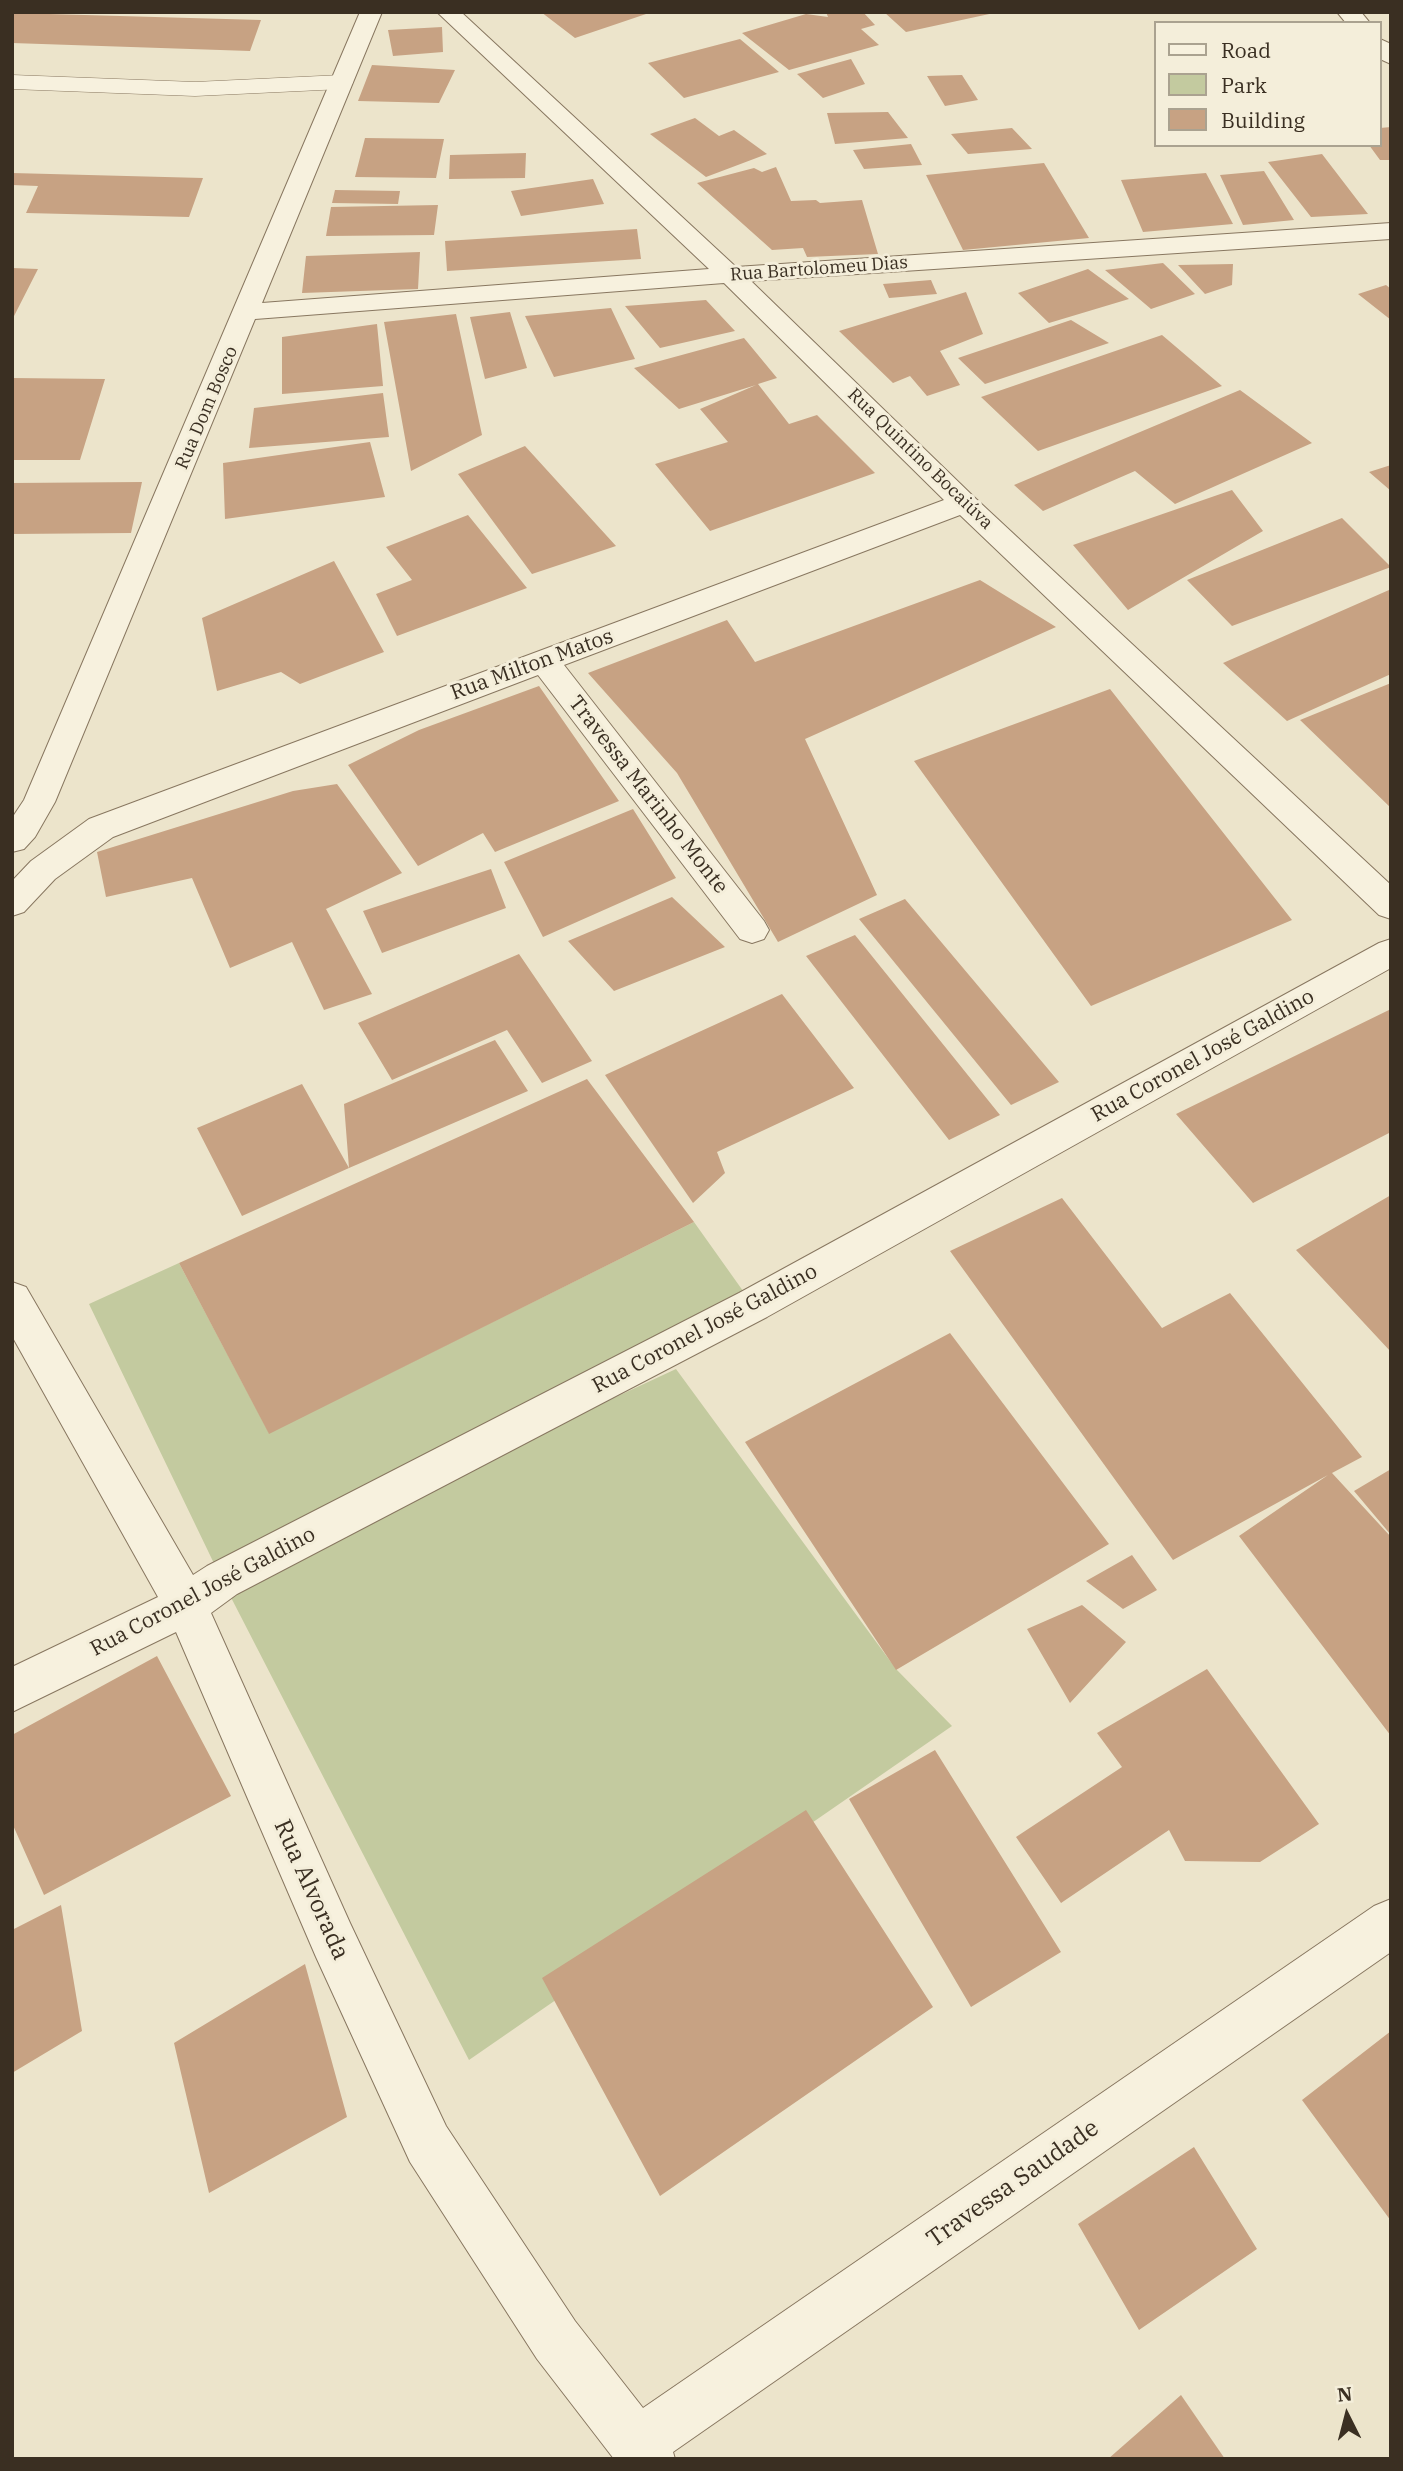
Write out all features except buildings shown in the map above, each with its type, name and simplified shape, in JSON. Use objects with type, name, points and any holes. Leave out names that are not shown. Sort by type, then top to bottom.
[{"type":"street","name":"Rua Dom Bosco","points":[[12,840],[23,828],[49,814],[247,312],[371,12]]},
{"type":"street","name":"Rua Quintino Bocaiúva","points":[[448,12],[730,275],[964,503],[1391,906]]},
{"type":"street","name":"Rua Bartolomeu Dias","points":[[247,312],[730,275],[1391,231]]},
{"type":"street","name":"Rua Milton Matos","points":[[12,903],[43,870],[101,828],[964,503]]},
{"type":"street","name":"Travessa Marinho Monte","points":[[544,661],[751,930]]},
{"type":"street","name":"Rua Milton Matos","points":[[49,814],[101,828]]},
{"type":"street","name":"Rua Coronel José Galdino","points":[[12,1690],[186,1605],[222,1580],[753,1305],[1391,952]]},
{"type":"street","name":"Rua Alvorada","points":[[12,1299],[186,1605],[333,1940],[428,2144],[556,2340],[642,2452]]},
{"type":"street","name":"Travessa Saudade","points":[[642,2452],[1391,1923]]},
{"type":"lane","points":[[12,82],[195,89],[342,82]]},
{"type":"green space","points":[[694,1222],[753,1305],[244,1570],[676,1369],[896,1669],[952,1726],[469,2060],[222,1580],[89,1304],[179,1263],[269,1433]]}]
